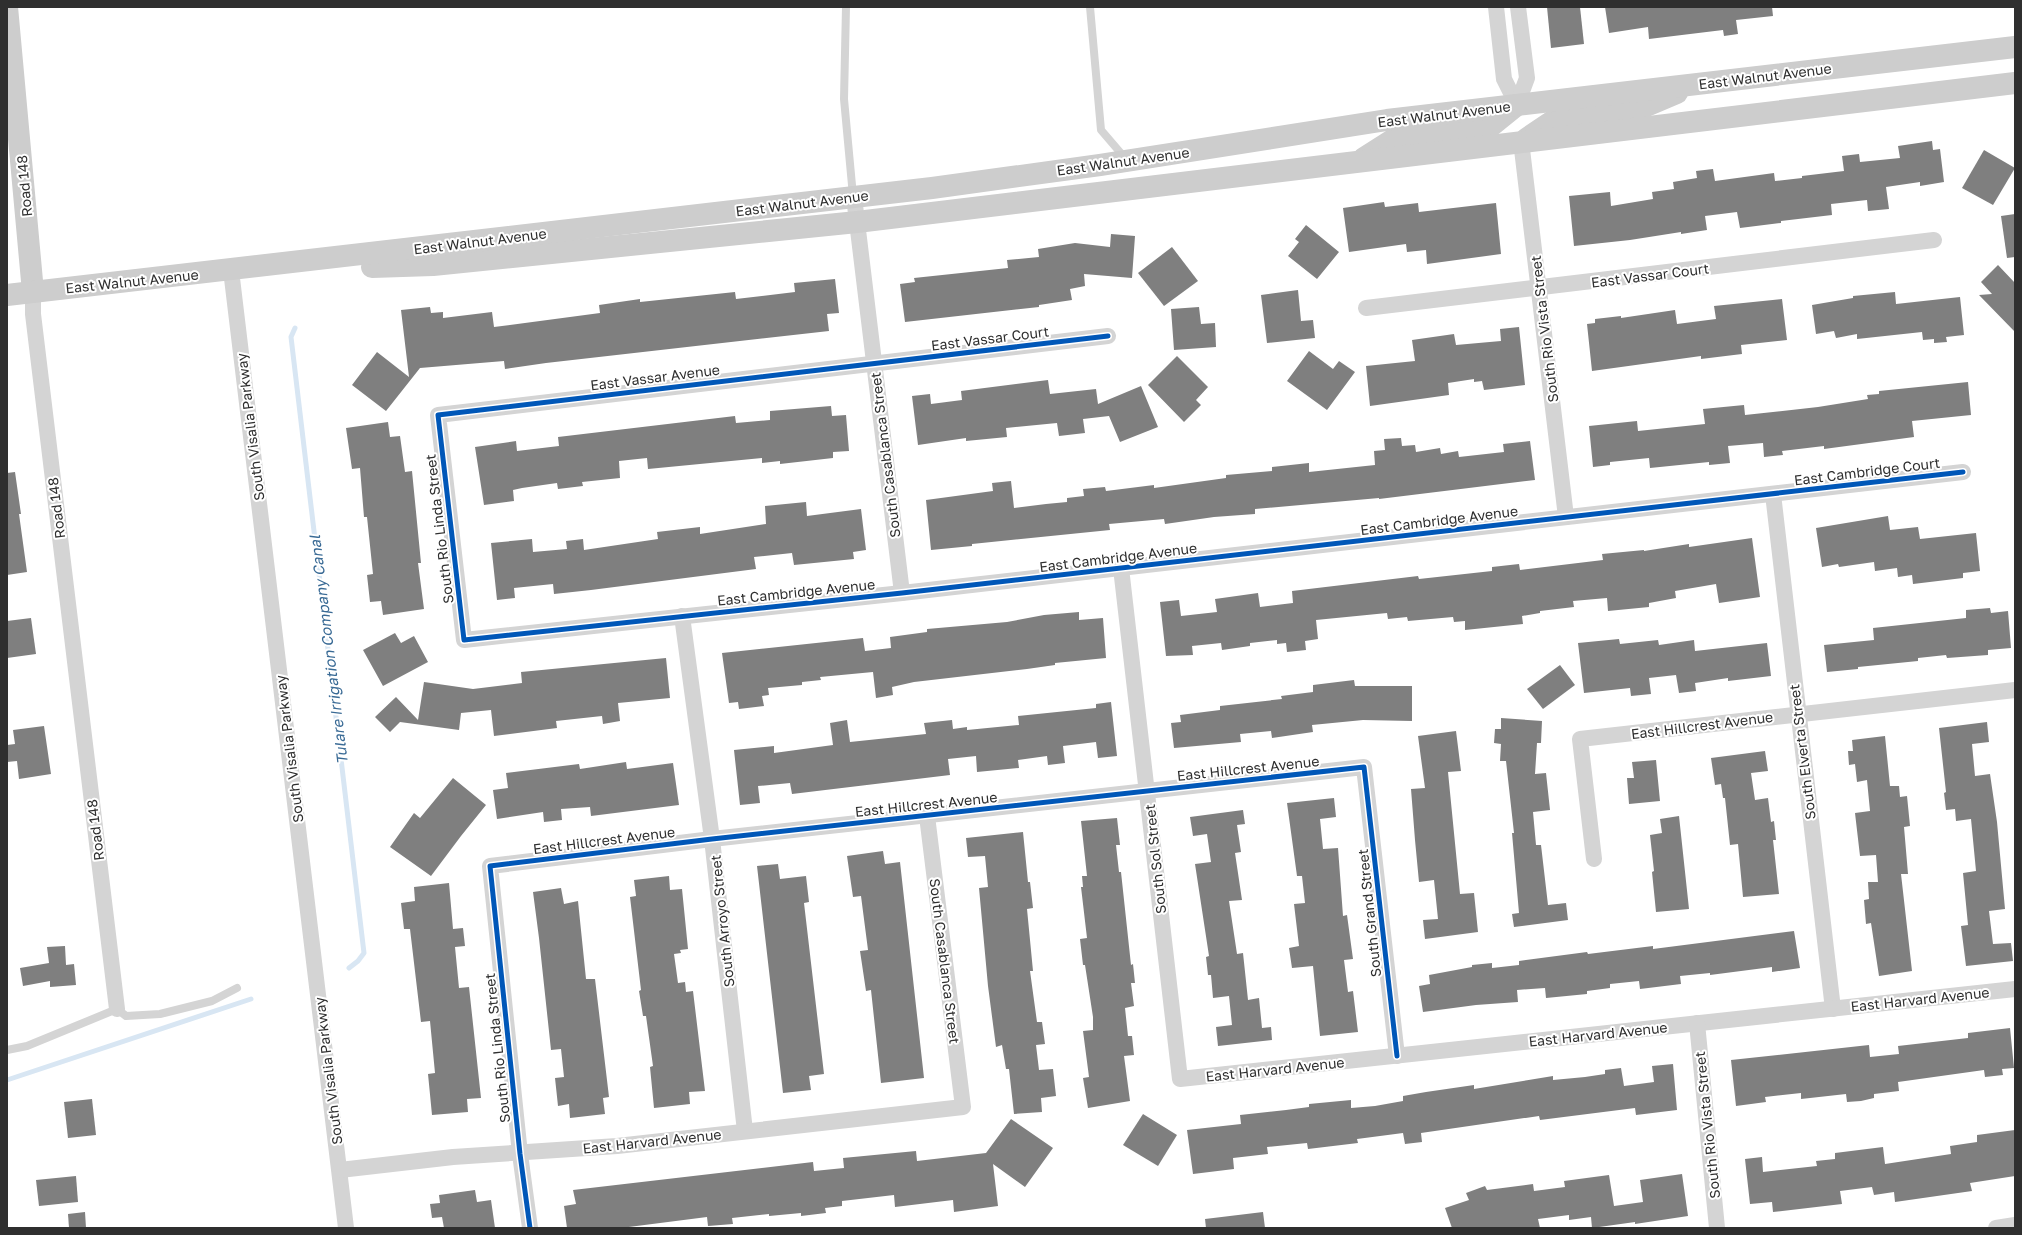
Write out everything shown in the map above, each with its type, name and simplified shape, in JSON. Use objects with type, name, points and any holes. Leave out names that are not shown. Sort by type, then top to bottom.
[{"type":"main road","name":"Road 148","points":[[7,7],[33,292]]},
{"type":"main road","name":"East Walnut Avenue","points":[[7,295],[854,197],[1126,161],[1387,120],[2015,47]]},
{"type":"main road","name":"East Walnut Avenue","points":[[231,270],[434,265],[857,222],[1521,141],[2015,83]]},
{"type":"main road","points":[[1521,141],[1557,118],[1637,110],[1698,84]]},
{"type":"main road","points":[[1359,161],[1397,137],[1491,126],[1517,105]]},
{"type":"main road","points":[[1126,161],[1133,189]]},
{"type":"street","points":[[1496,7],[1504,79],[1517,105]]},
{"type":"street","points":[[1517,105],[1527,78],[1518,7]]},
{"type":"street","name":"South Rio Vista Street","points":[[1521,141],[1566,517]]},
{"type":"street","name":"South Casablanca Street","points":[[854,197],[902,593]]},
{"type":"street","name":"East Vassar Court","points":[[1366,308],[1934,240]]},
{"type":"street","name":"South Visalia Parkway","points":[[231,270],[346,1228]]},
{"type":"street","name":"Road 148","points":[[33,292],[33,314],[116,1009]]},
{"type":"street","name":"East Vassar Court","points":[[874,364],[1108,336]]},
{"type":"street","name":"East Vassar Avenue","points":[[438,415],[874,364]]},
{"type":"street","name":"South Rio Linda Street","points":[[438,415],[464,640]]},
{"type":"street","name":"East Cambridge Court","points":[[1773,494],[1963,472]]},
{"type":"street","name":"East Cambridge Avenue","points":[[464,640],[902,593],[1773,494]]},
{"type":"street","name":"South Elverta Street","points":[[1773,494],[1834,1009]]},
{"type":"street","name":"South Sol Street","points":[[1121,568],[1148,791],[1180,1079]]},
{"type":"street","name":"South Arroyo Street","points":[[682,616],[712,839],[745,1132]]},
{"type":"street","name":"East Hillcrest Avenue","points":[[1594,859],[1580,739],[2015,690]]},
{"type":"street","name":"East Hillcrest Avenue","points":[[490,866],[712,839],[1364,766]]},
{"type":"street","name":"South Grand Street","points":[[1364,766],[1397,1056]]},
{"type":"street","name":"South Casablanca Street","points":[[926,816],[963,1106]]},
{"type":"street","name":"South Rio Linda Street","points":[[490,866],[520,1154],[530,1228]]},
{"type":"street","name":"East Harvard Avenue","points":[[1180,1079],[2015,989]]},
{"type":"street","name":"South Rio Vista Street","points":[[1696,1023],[1717,1228]]},
{"type":"street","name":"East Harvard Avenue","points":[[340,1170],[452,1157],[520,1154],[745,1132],[963,1106]]},
{"type":"street","points":[[1996,1228],[2015,1225]]},
{"type":"lane","points":[[846,7],[844,99],[854,197]]},
{"type":"lane","points":[[1090,7],[1101,130],[1126,161]]},
{"type":"lane","points":[[7,1050],[27,1046],[116,1009],[126,1016],[160,1014],[212,1001],[237,988]]},
{"type":"building","points":[[1547,7],[1580,7],[1584,44],[1551,48]]},
{"type":"building","points":[[1605,7],[1772,7],[1773,16],[1736,20],[1738,34],[1724,36],[1723,30],[1649,39],[1648,27],[1609,33]]},
{"type":"building","points":[[1932,141],[1933,150],[1940,149],[1944,182],[1920,186],[1920,182],[1886,187],[1889,209],[1868,211],[1867,200],[1831,204],[1832,215],[1740,228],[1737,212],[1705,216],[1707,230],[1574,246],[1569,196],[1610,192],[1611,206],[1653,199],[1652,192],[1674,189],[1673,182],[1697,178],[1696,171],[1713,169],[1715,181],[1774,173],[1775,181],[1802,178],[1802,176],[1844,171],[1842,156],[1859,154],[1860,162],[1900,158],[1898,146]]},
{"type":"building","points":[[1984,150],[2015,168],[1993,205],[1962,188]]},
{"type":"building","points":[[1384,202],[1385,207],[1418,203],[1419,212],[1496,203],[1501,254],[1427,264],[1426,250],[1407,252],[1406,244],[1349,252],[1343,208]]},
{"type":"building","points":[[2015,214],[2015,257],[2007,258],[2001,216]]},
{"type":"building","points":[[1306,225],[1339,252],[1317,279],[1288,256],[1299,242],[1295,239]]},
{"type":"building","points":[[1111,234],[1135,236],[1132,278],[1084,274],[1085,286],[1070,289],[1072,300],[1039,305],[1039,307],[905,322],[900,284],[915,282],[914,278],[1008,268],[1007,260],[1039,257],[1038,249],[1075,243],[1110,247]]},
{"type":"building","points":[[1172,247],[1198,281],[1164,306],[1138,273]]},
{"type":"building","points":[[1998,265],[2015,283],[2015,332],[1979,295],[1992,294],[1981,282]]},
{"type":"building","points":[[835,279],[839,313],[827,314],[829,331],[505,369],[504,361],[420,368],[386,411],[352,385],[377,352],[409,377],[401,310],[430,307],[431,313],[443,312],[443,318],[492,312],[494,327],[600,313],[599,305],[640,299],[640,302],[735,292],[736,299],[795,292],[794,283]]},
{"type":"building","points":[[1298,290],[1301,321],[1313,320],[1315,338],[1267,343],[1261,295]]},
{"type":"building","points":[[1895,292],[1896,304],[1960,297],[1964,335],[1946,337],[1947,342],[1934,343],[1934,339],[1923,340],[1922,332],[1857,339],[1857,334],[1836,338],[1834,331],[1816,334],[1812,305],[1853,298],[1853,296]]},
{"type":"building","points":[[1782,299],[1787,340],[1741,345],[1742,354],[1701,359],[1701,356],[1592,371],[1587,324],[1595,323],[1595,319],[1621,316],[1621,318],[1675,310],[1677,324],[1716,319],[1714,306]]},
{"type":"building","points":[[1199,307],[1201,324],[1215,323],[1216,347],[1174,350],[1171,309]]},
{"type":"building","points":[[1519,327],[1525,385],[1484,390],[1482,381],[1474,382],[1474,379],[1448,383],[1449,395],[1370,406],[1366,366],[1415,361],[1412,340],[1454,334],[1456,345],[1501,341],[1500,329]]},
{"type":"building","points":[[1309,351],[1333,369],[1339,361],[1355,372],[1327,410],[1287,381]]},
{"type":"building","points":[[1177,356],[1208,387],[1196,400],[1201,405],[1184,422],[1148,385]]},
{"type":"building","points":[[1048,380],[1050,394],[1096,389],[1098,404],[1141,386],[1158,427],[1120,442],[1109,416],[1083,419],[1085,433],[1059,436],[1057,423],[1006,428],[1007,437],[966,441],[966,438],[918,445],[912,396],[930,394],[931,404],[962,400],[961,391]]},
{"type":"building","points":[[1968,382],[1971,415],[1912,421],[1914,437],[1824,449],[1824,446],[1782,451],[1783,455],[1764,457],[1763,443],[1728,446],[1730,463],[1709,465],[1709,462],[1650,468],[1649,458],[1610,462],[1610,465],[1593,467],[1589,426],[1637,421],[1638,431],[1705,424],[1703,409],[1744,405],[1745,415],[1818,407],[1868,399],[1867,395],[1879,394],[1879,391]]},
{"type":"building","points":[[831,406],[832,416],[846,415],[849,451],[833,452],[833,458],[780,464],[780,461],[762,463],[762,458],[648,469],[647,458],[619,461],[620,478],[582,482],[583,486],[558,489],[557,483],[522,488],[513,490],[514,501],[484,505],[475,447],[516,441],[517,451],[559,446],[558,437],[735,416],[736,423],[770,420],[770,411]]},
{"type":"building","points":[[388,422],[390,437],[400,436],[405,472],[412,471],[421,563],[418,563],[424,609],[383,615],[381,601],[370,602],[367,575],[373,574],[367,517],[364,517],[360,468],[352,469],[346,428]]},
{"type":"building","points":[[1401,438],[1402,446],[1415,445],[1416,452],[1440,448],[1441,454],[1458,451],[1459,457],[1504,452],[1503,444],[1530,441],[1535,480],[1379,499],[1255,509],[1255,514],[1214,517],[1165,524],[1164,519],[1109,524],[1110,530],[972,544],[972,546],[931,550],[926,500],[993,491],[992,483],[1011,481],[1014,508],[1067,502],[1067,498],[1084,496],[1083,489],[1105,487],[1106,491],[1154,485],[1154,488],[1226,478],[1226,475],[1272,471],[1272,467],[1309,463],[1309,472],[1375,465],[1374,451],[1385,450],[1384,439]]},
{"type":"building","points":[[15,472],[27,572],[7,575],[7,473]]},
{"type":"building","points":[[806,502],[807,516],[861,509],[866,550],[853,552],[854,559],[794,565],[792,553],[754,557],[756,569],[554,594],[553,584],[514,588],[515,598],[497,600],[491,543],[532,539],[533,552],[567,549],[566,541],[583,539],[584,550],[658,539],[657,532],[700,527],[700,534],[766,524],[765,506]]},
{"type":"building","points":[[1888,516],[1890,530],[1918,527],[1920,539],[1976,533],[1980,571],[1963,573],[1963,578],[1913,584],[1912,575],[1898,577],[1897,568],[1875,571],[1874,562],[1839,567],[1838,564],[1822,567],[1816,528]]},
{"type":"building","points":[[1752,538],[1760,597],[1719,603],[1716,584],[1675,591],[1676,598],[1649,603],[1649,607],[1608,611],[1607,598],[1573,601],[1574,607],[1540,611],[1540,613],[1522,616],[1523,624],[1465,630],[1465,621],[1454,622],[1453,617],[1408,621],[1407,617],[1388,619],[1387,613],[1316,620],[1318,639],[1305,641],[1306,650],[1287,652],[1286,643],[1277,644],[1277,640],[1250,643],[1250,646],[1222,650],[1221,643],[1192,646],[1193,655],[1166,656],[1160,602],[1179,600],[1181,616],[1217,612],[1215,599],[1258,593],[1260,607],[1293,603],[1292,591],[1418,576],[1419,579],[1492,571],[1492,567],[1519,564],[1520,570],[1603,560],[1602,554],[1644,551],[1689,544],[1689,547]]},
{"type":"building","points":[[1990,608],[1991,613],[2008,611],[2011,648],[1988,650],[1988,655],[1947,658],[1946,655],[1918,658],[1918,661],[1858,667],[1858,669],[1827,672],[1824,645],[1874,640],[1873,628],[1966,618],[1966,610]]},
{"type":"building","points":[[1079,612],[1079,620],[1103,618],[1106,658],[1055,663],[1055,665],[1027,669],[914,682],[892,687],[893,695],[876,698],[873,672],[820,677],[821,680],[802,682],[802,685],[768,688],[769,695],[762,696],[764,706],[739,709],[738,702],[729,703],[722,653],[863,638],[865,651],[891,648],[890,637],[927,632],[927,629],[1007,622],[1044,615]]},
{"type":"building","points":[[31,618],[36,654],[7,658],[7,621]]},
{"type":"building","points":[[395,633],[401,643],[414,636],[428,662],[383,686],[363,650]]},
{"type":"building","points":[[1619,639],[1620,644],[1658,640],[1659,645],[1694,640],[1695,651],[1767,643],[1771,676],[1728,681],[1728,678],[1695,683],[1696,691],[1679,693],[1676,675],[1649,678],[1651,694],[1631,696],[1630,688],[1584,693],[1578,643]]},
{"type":"building","points":[[666,658],[670,698],[618,703],[620,721],[603,724],[602,716],[556,721],[557,728],[494,736],[491,710],[461,713],[459,730],[400,722],[390,732],[375,717],[396,697],[418,720],[424,682],[473,689],[522,683],[521,672]]},
{"type":"building","points":[[1560,665],[1575,685],[1543,709],[1527,689]]},
{"type":"building","points":[[1354,680],[1355,686],[1412,686],[1412,721],[1363,720],[1312,725],[1313,732],[1272,738],[1271,731],[1240,734],[1241,742],[1174,748],[1171,723],[1181,722],[1180,715],[1220,710],[1220,706],[1282,699],[1281,696],[1313,692],[1313,685]]},
{"type":"building","points":[[1111,702],[1117,756],[1098,758],[1096,742],[1063,746],[1065,763],[1048,765],[1047,756],[1018,760],[1019,768],[977,772],[976,756],[948,759],[950,775],[792,794],[790,783],[758,786],[760,803],[740,805],[734,750],[774,746],[774,753],[833,745],[830,723],[847,720],[850,742],[926,734],[924,723],[952,720],[953,729],[967,727],[967,730],[1019,725],[1018,716],[1096,708],[1096,704]]},
{"type":"building","points":[[1501,718],[1542,721],[1541,743],[1537,743],[1535,774],[1546,773],[1550,810],[1533,812],[1536,845],[1541,845],[1548,905],[1566,903],[1568,920],[1514,927],[1512,914],[1519,913],[1512,833],[1514,833],[1506,761],[1500,761],[1501,744],[1494,743],[1495,729],[1501,729]]},
{"type":"building","points":[[1987,722],[1989,742],[1972,744],[1975,776],[1990,774],[1997,822],[2005,909],[1989,911],[1993,944],[2011,943],[2013,961],[1966,966],[1961,926],[1968,925],[1963,873],[1976,871],[1971,819],[1956,821],[1955,809],[1946,810],[1944,793],[1946,792],[1939,728]]},
{"type":"building","points":[[44,726],[51,774],[19,779],[17,761],[7,762],[7,745],[15,744],[13,730]]},
{"type":"building","points":[[1456,731],[1461,771],[1448,772],[1460,894],[1474,893],[1478,932],[1425,939],[1423,920],[1438,919],[1434,880],[1419,882],[1411,789],[1425,788],[1418,736]]},
{"type":"building","points":[[1885,736],[1890,786],[1899,786],[1900,797],[1907,796],[1910,826],[1904,827],[1908,874],[1901,874],[1912,971],[1879,976],[1871,923],[1866,924],[1864,900],[1869,899],[1868,882],[1878,882],[1876,855],[1860,856],[1855,813],[1870,811],[1867,780],[1857,782],[1855,764],[1849,765],[1848,751],[1853,751],[1852,740]]},
{"type":"building","points":[[1765,751],[1768,771],[1751,773],[1755,800],[1768,798],[1771,822],[1774,821],[1776,840],[1773,840],[1779,894],[1743,897],[1738,844],[1730,845],[1725,798],[1723,798],[1721,784],[1715,785],[1711,758]]},
{"type":"building","points":[[1656,760],[1660,801],[1629,804],[1627,778],[1634,778],[1632,762]]},
{"type":"building","points":[[626,762],[627,769],[673,763],[679,805],[591,816],[590,807],[561,809],[562,820],[544,822],[543,812],[497,819],[493,790],[508,788],[506,773],[579,764],[580,769]]},
{"type":"building","points":[[453,778],[486,805],[431,876],[390,847],[414,813],[420,818]]},
{"type":"building","points":[[1334,798],[1336,817],[1320,819],[1323,849],[1338,848],[1343,916],[1347,915],[1353,959],[1344,960],[1348,992],[1353,991],[1358,1032],[1320,1036],[1313,966],[1292,968],[1289,948],[1299,946],[1294,904],[1305,903],[1302,876],[1297,876],[1287,803]]},
{"type":"building","points":[[1243,810],[1245,824],[1237,825],[1241,852],[1235,853],[1242,900],[1229,901],[1237,954],[1243,953],[1248,1000],[1259,998],[1262,1028],[1271,1027],[1272,1040],[1218,1046],[1216,1027],[1232,1025],[1229,996],[1213,998],[1211,975],[1208,975],[1206,957],[1209,956],[1195,864],[1211,862],[1207,834],[1193,836],[1190,817]]},
{"type":"building","points":[[1679,816],[1689,909],[1656,912],[1650,835],[1662,833],[1660,819]]},
{"type":"building","points":[[1117,818],[1120,845],[1116,845],[1119,872],[1121,872],[1131,965],[1133,964],[1135,983],[1131,983],[1134,1006],[1125,1008],[1128,1036],[1132,1036],[1134,1055],[1124,1056],[1130,1101],[1088,1108],[1083,1078],[1089,1077],[1083,1031],[1093,1030],[1093,1017],[1085,965],[1083,965],[1080,939],[1087,938],[1081,887],[1083,887],[1082,876],[1087,876],[1081,821]]},
{"type":"building","points":[[1023,832],[1028,882],[1030,882],[1033,908],[1027,909],[1033,971],[1030,971],[1037,1022],[1042,1022],[1045,1044],[1036,1045],[1039,1070],[1053,1069],[1056,1096],[1041,1098],[1042,1112],[1014,1114],[1009,1069],[1006,1069],[1002,1045],[996,1047],[988,986],[979,888],[988,887],[985,856],[968,857],[966,838]]},
{"type":"building","points":[[883,851],[885,864],[900,862],[924,1078],[881,1083],[871,990],[866,991],[860,951],[868,950],[861,896],[853,897],[847,856]]},
{"type":"building","points":[[778,864],[780,879],[806,876],[809,902],[804,903],[824,1074],[809,1076],[811,1090],[783,1093],[757,866]]},
{"type":"building","points":[[669,876],[670,890],[682,889],[688,949],[680,950],[681,953],[674,954],[678,983],[685,982],[686,992],[693,991],[705,1091],[689,1092],[690,1104],[654,1108],[650,1067],[653,1066],[646,1016],[643,1016],[639,991],[641,990],[630,897],[636,896],[634,880]]},
{"type":"building","points":[[449,883],[453,929],[463,928],[465,946],[455,947],[459,988],[469,987],[481,1098],[467,1099],[468,1112],[432,1115],[428,1074],[435,1073],[430,1021],[421,1022],[410,929],[404,929],[401,903],[415,901],[414,887]]},
{"type":"building","points":[[561,888],[564,904],[578,901],[586,979],[595,979],[609,1097],[603,1098],[605,1114],[570,1118],[569,1104],[558,1106],[555,1078],[564,1077],[561,1049],[551,1050],[533,892]]},
{"type":"building","points":[[1794,931],[1800,968],[1772,972],[1772,967],[1710,975],[1710,973],[1680,976],[1681,984],[1640,989],[1639,981],[1610,984],[1610,988],[1587,991],[1587,994],[1546,998],[1545,988],[1517,990],[1518,1002],[1476,1005],[1423,1012],[1419,986],[1430,984],[1429,975],[1472,967],[1472,965],[1492,963],[1492,968],[1519,965],[1519,961],[1587,952],[1588,954],[1653,946],[1653,949]]},
{"type":"building","points":[[65,946],[66,965],[74,964],[76,985],[50,987],[50,981],[23,986],[20,968],[49,963],[47,947]]},
{"type":"building","points":[[2010,1028],[2014,1068],[2002,1069],[2003,1075],[1985,1077],[1984,1070],[1898,1082],[1899,1091],[1874,1094],[1874,1098],[1861,1101],[1847,1102],[1846,1094],[1801,1099],[1801,1093],[1765,1097],[1766,1102],[1736,1106],[1731,1060],[1869,1045],[1870,1057],[1899,1054],[1898,1046],[1968,1038],[1968,1033]]},
{"type":"building","points":[[1673,1064],[1677,1110],[1636,1115],[1635,1108],[1540,1120],[1539,1116],[1421,1133],[1422,1142],[1405,1144],[1403,1133],[1357,1139],[1358,1143],[1308,1149],[1307,1143],[1267,1147],[1268,1154],[1233,1158],[1234,1169],[1193,1174],[1187,1130],[1241,1124],[1240,1115],[1309,1107],[1309,1104],[1351,1100],[1351,1108],[1375,1106],[1403,1101],[1403,1096],[1426,1092],[1474,1085],[1474,1089],[1553,1076],[1553,1080],[1585,1077],[1605,1074],[1605,1070],[1621,1068],[1624,1086],[1654,1082],[1652,1066]]},
{"type":"building","points":[[92,1099],[96,1135],[68,1138],[64,1102]]},
{"type":"building","points":[[1143,1114],[1177,1135],[1158,1166],[1123,1145]]},
{"type":"building","points":[[1011,1119],[1053,1148],[1025,1187],[993,1164],[998,1206],[954,1212],[953,1200],[895,1207],[894,1195],[842,1201],[842,1206],[825,1208],[826,1213],[801,1216],[801,1213],[769,1216],[769,1214],[732,1218],[733,1224],[708,1226],[707,1217],[621,1228],[567,1228],[564,1206],[576,1204],[573,1190],[813,1162],[814,1171],[844,1168],[843,1158],[916,1151],[917,1161],[986,1153]]},
{"type":"building","points":[[2015,1130],[2015,1176],[1970,1183],[1972,1191],[1895,1202],[1894,1192],[1874,1195],[1872,1187],[1840,1191],[1842,1204],[1773,1212],[1772,1202],[1750,1204],[1745,1159],[1762,1157],[1763,1172],[1817,1166],[1816,1161],[1835,1159],[1835,1153],[1883,1147],[1885,1164],[1951,1154],[1950,1146],[1977,1142],[1977,1135]]},
{"type":"building","points":[[1682,1174],[1688,1216],[1635,1224],[1635,1222],[1592,1228],[1591,1217],[1569,1220],[1569,1215],[1538,1219],[1540,1228],[1452,1228],[1445,1208],[1469,1200],[1466,1193],[1485,1186],[1487,1190],[1533,1184],[1534,1191],[1565,1187],[1564,1181],[1609,1175],[1614,1206],[1643,1202],[1640,1180]]},
{"type":"building","points":[[76,1176],[78,1202],[39,1206],[36,1180]]},
{"type":"building","points":[[475,1190],[477,1202],[491,1200],[495,1228],[444,1228],[442,1217],[432,1218],[430,1204],[440,1203],[439,1195]]},
{"type":"building","points":[[85,1212],[86,1228],[69,1228],[68,1214]]},
{"type":"building","points":[[1263,1212],[1265,1228],[1206,1228],[1205,1219]]},
{"type":"waterway","name":"Tulare Irrigation Company Canal","points":[[295,328],[291,337],[364,953],[358,961],[349,968]]},
{"type":"waterway","name":"Tulare Irrigation Company Canal","points":[[7,1080],[251,999]]},
{"type":"cycle path","points":[[1108,336],[438,415],[464,640],[902,593],[1963,472]]},
{"type":"cycle path","points":[[530,1228],[520,1154],[490,866],[712,839],[1364,767],[1397,1056]]}]
